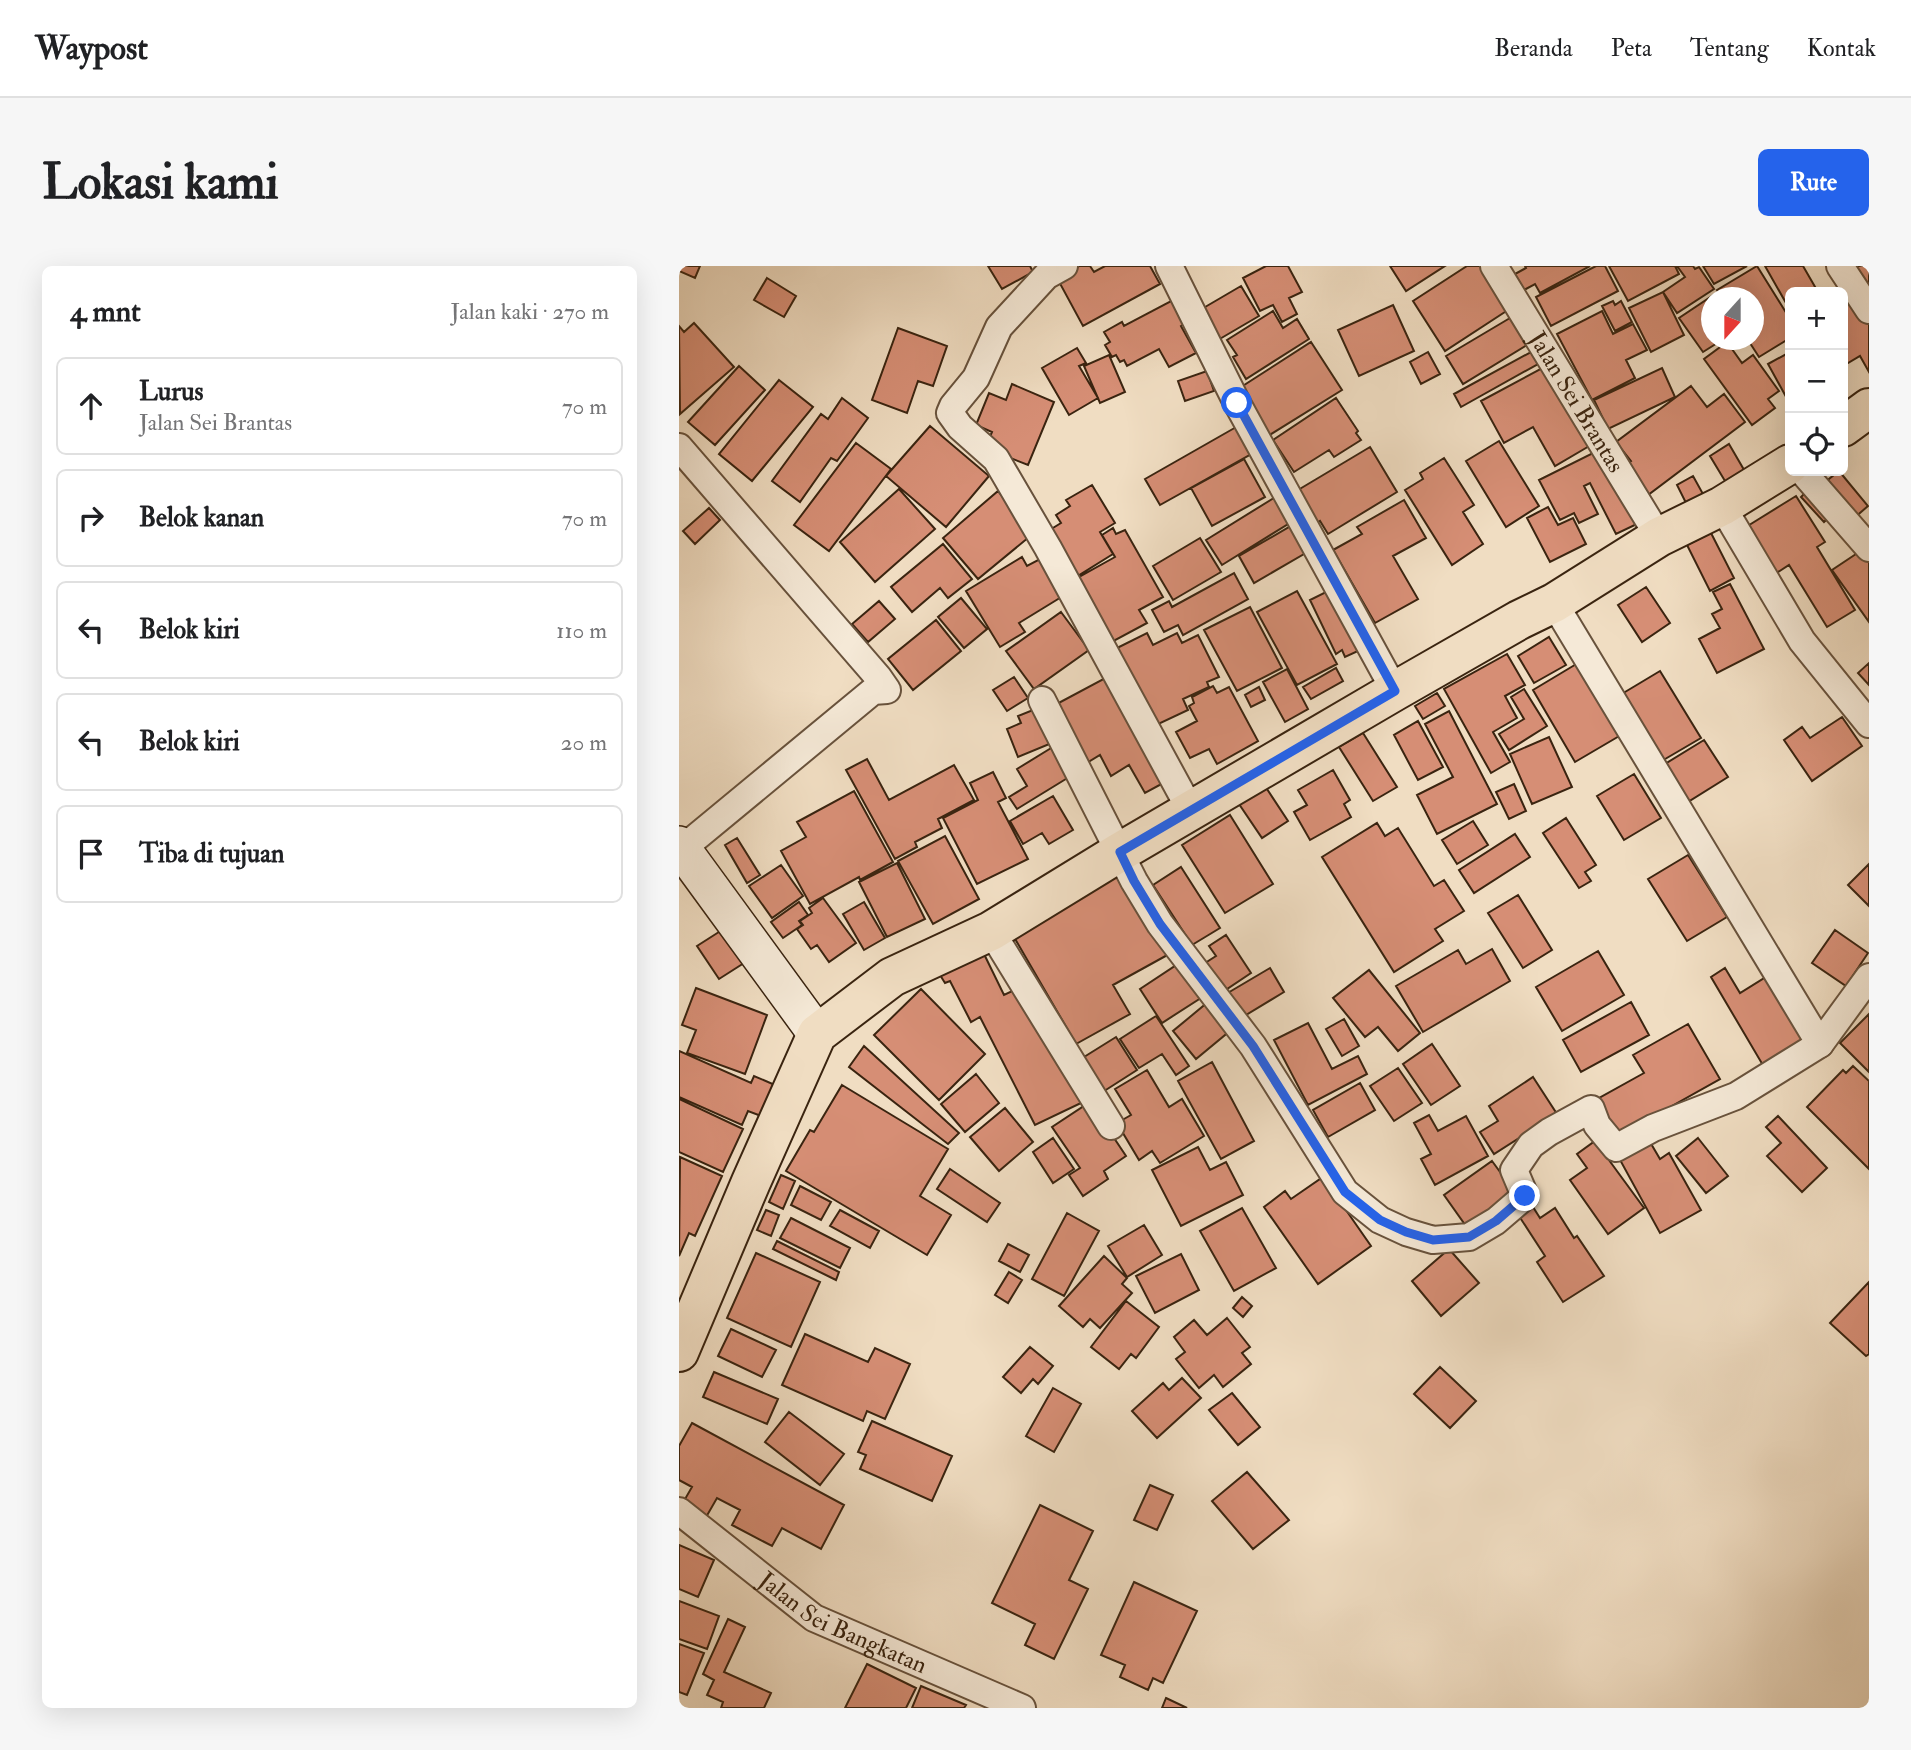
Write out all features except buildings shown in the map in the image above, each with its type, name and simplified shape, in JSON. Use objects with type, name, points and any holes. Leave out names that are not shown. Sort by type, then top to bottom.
[{"type":"main road","points":[[1848,423],[1869,408]]},
{"type":"main road","points":[[679,1352],[817,1034],[892,976],[991,931],[1395,691],[1554,603],[1659,537],[1722,506],[1785,467]]},
{"type":"main road","points":[[681,847],[817,1034]]},
{"type":"street","points":[[1064,266],[1046,276],[999,327],[976,378],[950,413],[960,427],[996,459],[1048,548],[1191,811]]},
{"type":"street","points":[[1169,266],[1237,403],[1395,691]]},
{"type":"street","name":"Jalan Sei Brantas","points":[[1494,266],[1659,537]]},
{"type":"street","points":[[1840,266],[1869,310]]},
{"type":"street","points":[[679,447],[887,690],[873,691],[681,847]]},
{"type":"street","points":[[1806,476],[1869,548]]},
{"type":"street","points":[[1722,506],[1802,641],[1869,724]]},
{"type":"street","points":[[1554,603],[1820,1044]]},
{"type":"street","points":[[1042,700],[1134,881],[1160,924],[1253,1046],[1345,1192],[1380,1220],[1406,1232],[1433,1240],[1469,1237],[1496,1221],[1525,1196],[1514,1170],[1531,1145],[1591,1109],[1598,1125],[1616,1148],[1653,1128],[1736,1096],[1820,1044],[1869,977]]},
{"type":"street","points":[[991,931],[1111,1126]]},
{"type":"street","name":"Jalan Sei Bangkatan","points":[[679,1511],[814,1618],[1022,1708]]},
{"type":"route","points":[[1237,403],[1395,691],[1120,852],[1160,924],[1253,1046],[1345,1192],[1380,1220],[1433,1240],[1469,1237],[1496,1221],[1525,1196]]}]
